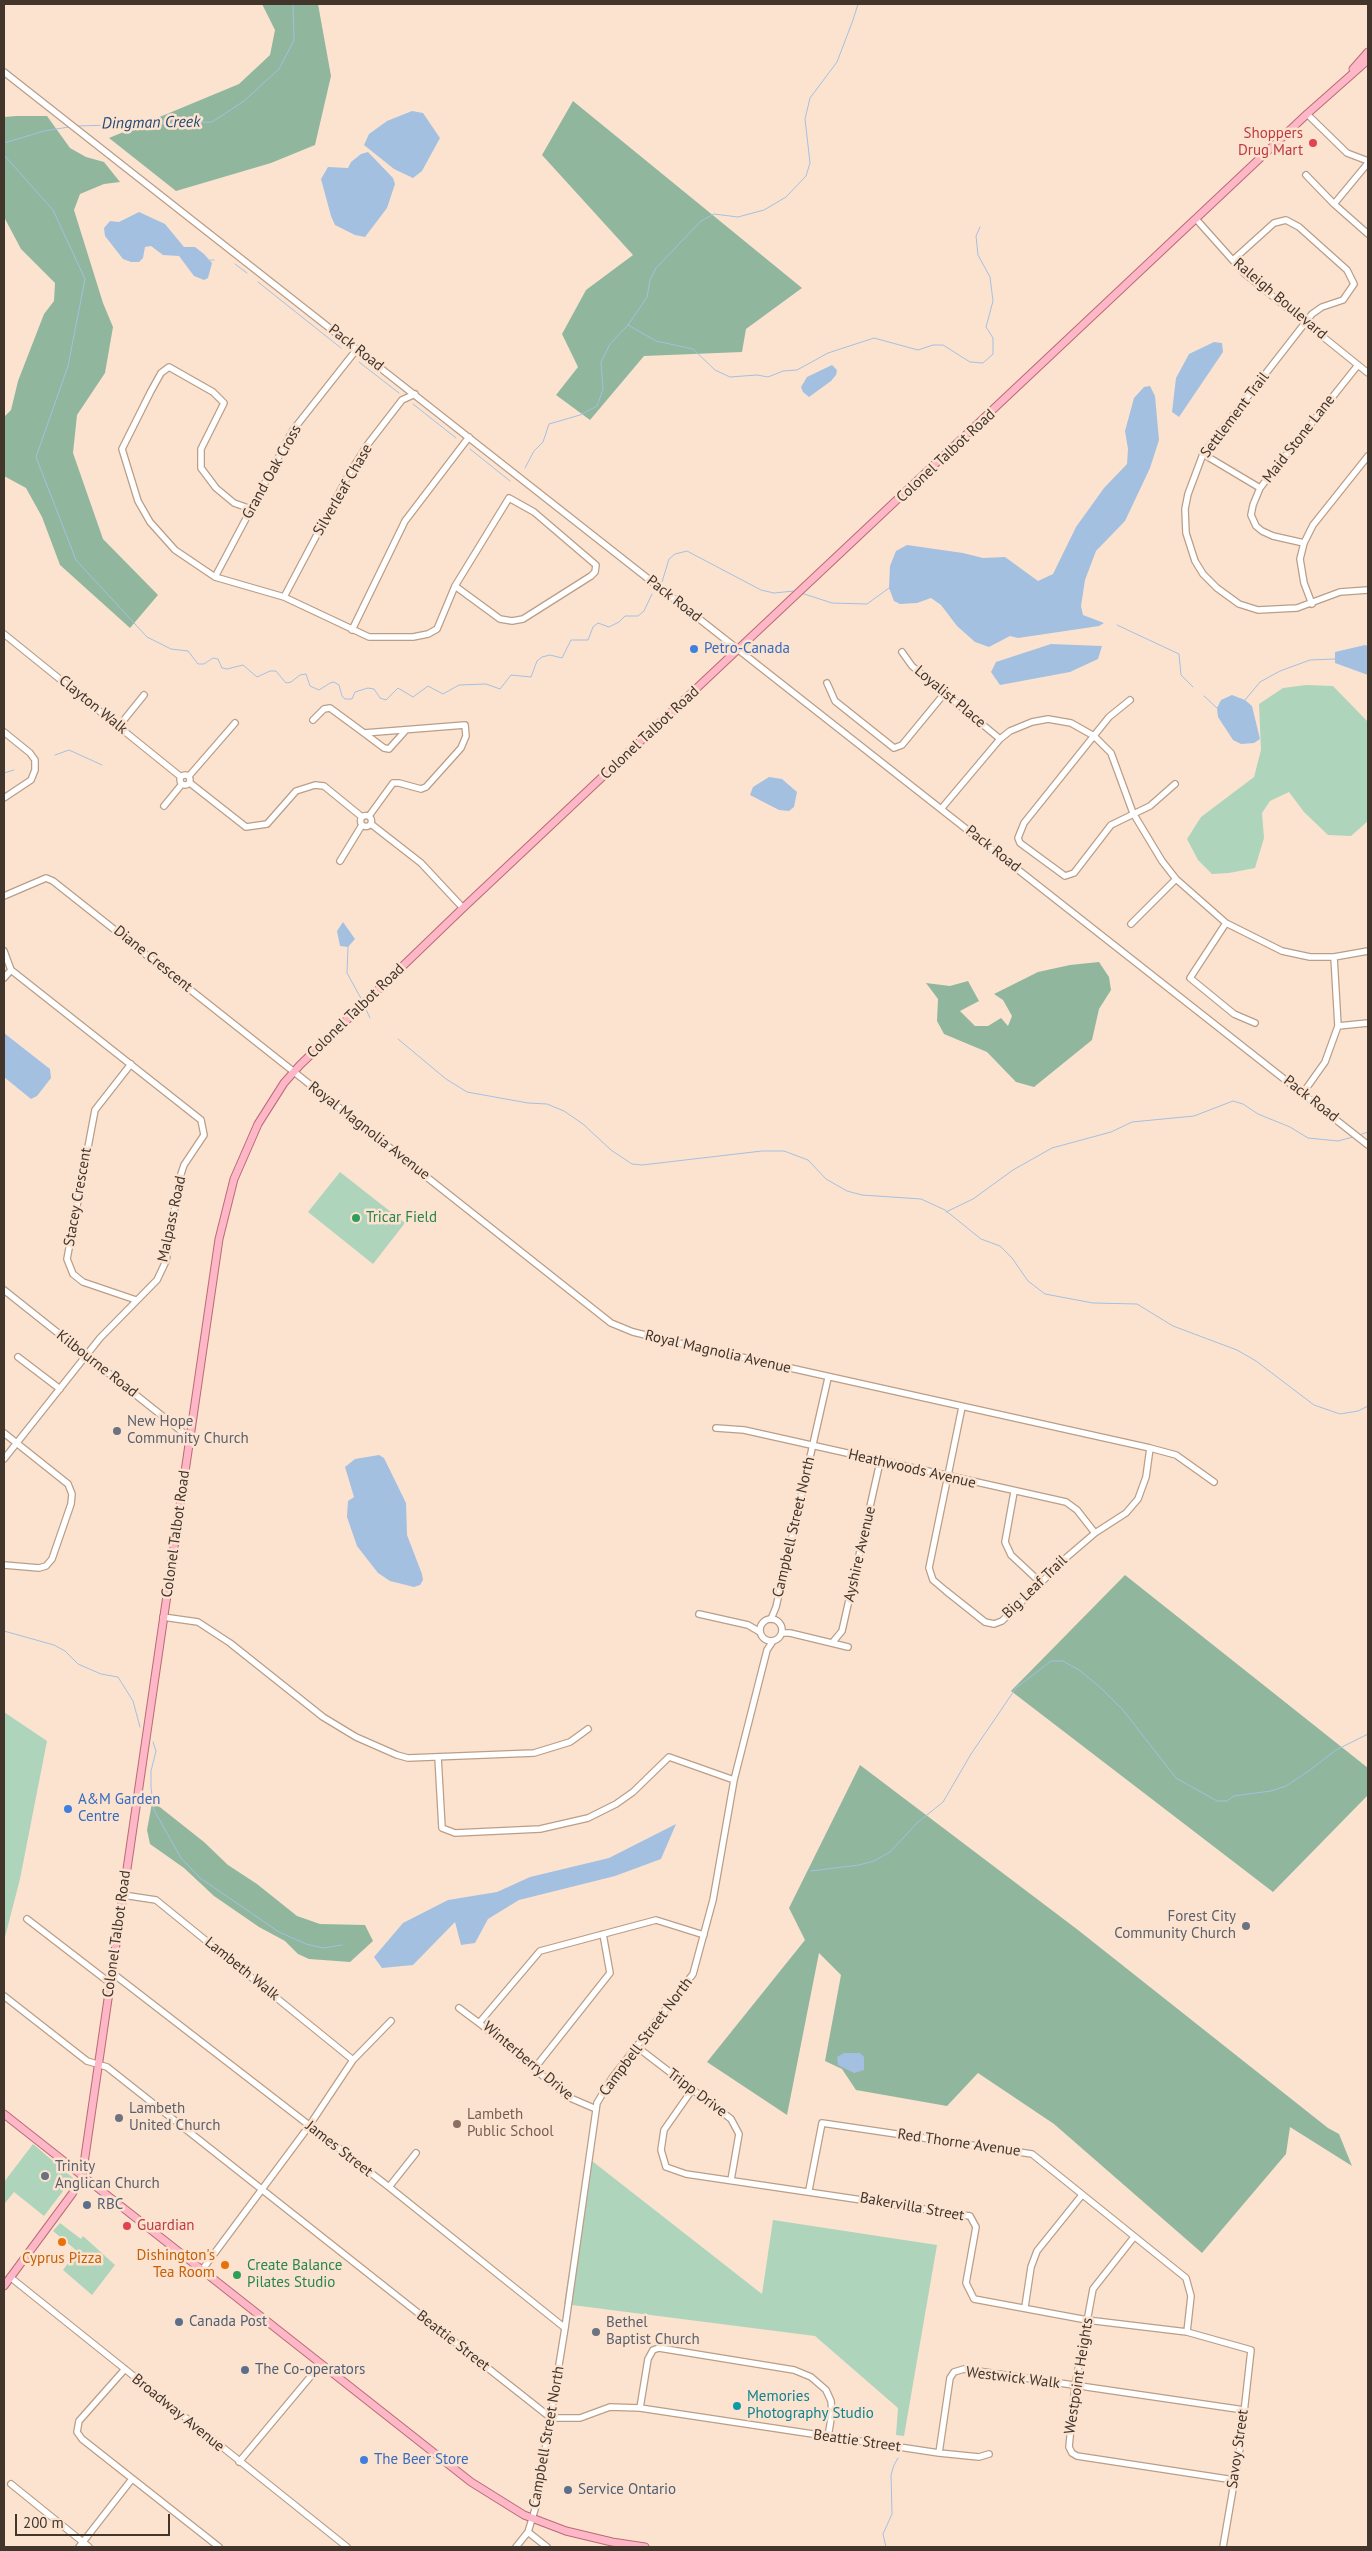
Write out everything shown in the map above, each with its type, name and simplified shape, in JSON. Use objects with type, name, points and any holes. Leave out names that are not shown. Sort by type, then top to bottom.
[{"type":"main road","name":"Colonel Talbot Road","points":[[1342,82],[1368,52]]},
{"type":"main road","name":"Colonel Talbot Road","points":[[4,2286],[72,2194],[82,2176],[219,1239],[230,1192],[258,1124],[284,1083],[294,1072],[463,908],[1307,114],[1368,60]]},
{"type":"main road","points":[[4,2114],[471,2482],[523,2514],[566,2531],[612,2542],[645,2547]]},
{"type":"street","name":"Pack Road","points":[[4,72],[1368,1144]]},
{"type":"street","points":[[1307,114],[1347,154],[1368,162],[1334,204]]},
{"type":"street","points":[[1306,175],[1334,204],[1368,234]]},
{"type":"street","name":"Raleigh Boulevard","points":[[1196,219],[1245,274],[1368,373]]},
{"type":"street","name":"Settlement Trail","points":[[1233,260],[1280,220],[1286,220],[1299,228],[1347,270],[1354,284],[1346,298],[1317,310],[1203,454],[1188,494],[1186,533],[1203,574],[1217,588],[1239,604],[1258,610],[1277,611],[1312,604],[1340,592],[1368,590]]},
{"type":"street","name":"Grand Oak Cross","points":[[215,577],[293,430],[356,348]]},
{"type":"street","name":"Maid Stone Lane","points":[[1304,543],[1273,536],[1256,526],[1251,515],[1260,488],[1358,365]]},
{"type":"street","points":[[251,509],[234,503],[216,488],[201,468],[201,449],[224,403],[213,392],[168,367],[158,379],[122,449],[138,501],[150,522],[175,550],[215,577],[284,597],[369,637],[428,634],[437,629],[455,586],[509,498],[534,512],[596,565],[595,572],[591,576],[523,619],[512,621],[500,619],[455,586]]},
{"type":"street","name":"Silverleaf Chase","points":[[284,597],[349,474],[368,444],[402,400],[414,394]]},
{"type":"street","points":[[352,630],[405,522],[469,437]]},
{"type":"street","points":[[1203,454],[1260,488]]},
{"type":"street","points":[[1312,604],[1304,583],[1300,559],[1304,543],[1313,525],[1368,456]]},
{"type":"street","name":"Clayton Walk","points":[[4,634],[181,776]]},
{"type":"street","name":"Loyalist Place","points":[[902,652],[912,666],[1000,739]]},
{"type":"street","points":[[826,683],[835,701],[894,748],[902,745],[944,694]]},
{"type":"street","points":[[119,726],[144,695]]},
{"type":"street","points":[[1130,700],[1108,717],[1024,824],[1018,838],[1020,843],[1065,876],[1074,872],[1111,825],[1150,806],[1175,784]]},
{"type":"street","points":[[313,720],[324,709],[330,708],[384,748],[389,748],[406,730]]},
{"type":"street","points":[[941,809],[1000,739],[1021,726],[1048,719],[1071,723],[1094,736],[1111,753],[1134,813],[1162,861],[1176,879],[1226,924],[1282,951],[1310,956],[1334,957],[1368,951]]},
{"type":"street","points":[[182,784],[181,776],[189,776],[235,723]]},
{"type":"street","points":[[340,861],[362,825],[360,821],[366,817],[393,783],[421,789],[426,787],[461,748],[466,736],[465,725],[364,732]]},
{"type":"street","points":[[4,732],[30,753],[35,760],[35,770],[31,780],[4,798]]},
{"type":"street","points":[[189,776],[190,783],[246,827],[267,824],[296,791],[315,785],[324,786],[372,820],[371,824],[421,863],[463,908]]},
{"type":"street","points":[[164,806],[182,784],[190,783]]},
{"type":"street","points":[[362,825],[367,827],[371,824]]},
{"type":"street","name":"Diane Crescent","points":[[4,896],[46,878],[53,881],[294,1072]]},
{"type":"street","points":[[1131,924],[1176,879]]},
{"type":"street","points":[[1226,924],[1190,978],[1234,1014],[1255,1023]]},
{"type":"street","points":[[4,952],[11,970],[4,978]]},
{"type":"street","points":[[1303,1093],[1325,1062],[1338,1026],[1334,957]]},
{"type":"street","name":"Malpass Road","points":[[4,1460],[100,1338],[157,1280],[166,1261],[180,1176],[184,1165],[204,1135],[201,1120],[11,970]]},
{"type":"street","points":[[1338,1026],[1368,1023]]},
{"type":"street","name":"Stacey Crescent","points":[[131,1064],[95,1110],[67,1259],[73,1274],[83,1282],[136,1300]]},
{"type":"street","name":"Royal Magnolia Avenue","points":[[294,1072],[611,1324],[633,1332],[828,1378],[900,1392],[1150,1448],[1176,1455],[1214,1482]]},
{"type":"street","name":"Kilbourne Road","points":[[4,1290],[190,1438]]},
{"type":"street","points":[[18,1357],[60,1389]]},
{"type":"street","name":"Campbell Street North","points":[[770,1619],[776,1607],[828,1378]]},
{"type":"street","name":"Big Leaf Trail","points":[[962,1407],[929,1568],[933,1580],[985,1622],[994,1624],[1002,1621],[1094,1533],[1126,1513],[1138,1499],[1146,1477],[1150,1448]]},
{"type":"street","name":"Heathwoods Avenue","points":[[716,1428],[744,1430],[1014,1492],[1066,1502],[1078,1510],[1094,1533]]},
{"type":"street","points":[[4,1433],[68,1484],[72,1494],[71,1504],[52,1558],[46,1566],[39,1568],[4,1565]]},
{"type":"street","name":"Ayshire Avenue","points":[[840,1635],[880,1462]]},
{"type":"street","points":[[1014,1492],[1005,1542],[1011,1555],[1041,1583]]},
{"type":"street","name":"Campbell Street North","points":[[776,1607],[778,1621]]},
{"type":"street","points":[[698,1614],[748,1625],[760,1632],[764,1638],[774,1641],[782,1630]]},
{"type":"street","points":[[163,1617],[198,1622],[230,1643],[323,1717],[356,1737],[408,1758],[534,1754],[556,1749],[588,1729]]},
{"type":"street","points":[[748,1625],[770,1619],[778,1621],[782,1630],[790,1633],[832,1643],[846,1646],[840,1635],[832,1643]]},
{"type":"street","points":[[760,1632],[762,1622]]},
{"type":"street","name":"Campbell Street North","points":[[516,2547],[528,2532],[533,2518],[565,2328],[597,2102],[612,2078],[693,1974],[713,1900],[734,1780],[766,1650],[764,1638]]},
{"type":"street","name":"Campbell Street North","points":[[766,1650],[774,1641]]},
{"type":"street","points":[[438,1756],[442,1828],[455,1833],[540,1829],[588,1818],[616,1804],[633,1792],[669,1757],[734,1780]]},
{"type":"street","name":"Lambeth Walk","points":[[123,1895],[156,1900],[353,2060]]},
{"type":"street","points":[[27,1919],[110,1984]]},
{"type":"street","name":"Winterberry Drive","points":[[596,2109],[568,2097],[479,2023],[540,1951],[656,1920],[704,1935]]},
{"type":"street","points":[[534,2069],[610,1973],[603,1934]]},
{"type":"street","name":"James Street","points":[[111,1972],[389,2187],[565,2328]]},
{"type":"street","name":"Beattie Street","points":[[4,1996],[86,2061],[107,2067],[551,2418],[580,2418],[610,2407],[640,2408],[939,2453],[979,2457],[988,2454]]},
{"type":"street","points":[[459,2008],[479,2023]]},
{"type":"street","points":[[202,2270],[309,2126],[353,2060],[391,2021]]},
{"type":"street","name":"Tripp Drive","points":[[637,2047],[730,2119],[739,2134],[731,2180]]},
{"type":"street","name":"Bakervilla Street","points":[[692,2090],[664,2130],[660,2150],[666,2167],[686,2174],[808,2190],[970,2216],[976,2227],[966,2282],[974,2298],[1087,2320],[1187,2332],[1251,2350]]},
{"type":"street","name":"Red Thorne Avenue","points":[[808,2190],[818,2134],[822,2123],[1032,2154],[1186,2278],[1191,2296],[1187,2332]]},
{"type":"street","points":[[389,2187],[416,2154]]},
{"type":"street","points":[[1025,2307],[1031,2267],[1037,2251],[1082,2195]]},
{"type":"street","name":"Westpoint Heights","points":[[1134,2237],[1094,2289],[1075,2386],[1069,2447],[1072,2453],[1077,2456],[1234,2480]]},
{"type":"street","name":"Broadway Avenue","points":[[10,2277],[347,2547]]},
{"type":"street","points":[[640,2408],[648,2359],[654,2350],[660,2348],[794,2370],[811,2377],[826,2390],[831,2401],[832,2413],[828,2437]]},
{"type":"street","name":"Savoy Street","points":[[1222,2547],[1234,2480],[1251,2350]]},
{"type":"street","points":[[239,2462],[321,2364]]},
{"type":"street","points":[[125,2369],[79,2421],[77,2432],[82,2439],[219,2547]]},
{"type":"street","name":"Westwick Walk","points":[[939,2453],[950,2378],[954,2372],[964,2369],[1244,2410]]},
{"type":"street","points":[[81,2545],[132,2479]]},
{"type":"street","points":[[11,2484],[81,2545],[89,2547]]},
{"type":"street","points":[[528,2532],[546,2547]]},
{"type":"green space","points":[[262,4],[318,4],[331,76],[315,145],[271,163],[176,191],[109,138],[239,84],[270,55],[275,30]]},
{"type":"green space","points":[[573,101],[802,288],[746,329],[742,352],[644,356],[590,420],[556,395],[578,367],[562,334],[586,290],[633,255],[542,155]]},
{"type":"green space","points":[[47,116],[70,148],[86,157],[104,162],[120,182],[104,184],[80,194],[74,210],[103,303],[113,327],[105,373],[77,415],[73,453],[103,539],[158,595],[130,628],[60,565],[42,517],[26,488],[4,476],[4,417],[11,410],[18,381],[44,314],[54,301],[55,283],[21,249],[4,217],[4,117]]},
{"type":"green space","points":[[1306,685],[1333,686],[1368,722],[1368,821],[1351,836],[1328,835],[1304,812],[1289,792],[1270,801],[1262,813],[1264,838],[1255,868],[1212,874],[1198,860],[1187,839],[1201,817],[1254,777],[1261,750],[1259,704],[1283,688]]},
{"type":"green space","points":[[1099,962],[1109,977],[1111,990],[1099,1009],[1092,1040],[1034,1087],[1016,1082],[987,1052],[944,1034],[937,1021],[938,999],[926,983],[950,986],[968,981],[979,1001],[960,1011],[975,1026],[988,1026],[1001,1018],[1008,1026],[1012,1016],[1003,1000],[994,994],[1038,972],[1070,965]]},
{"type":"green space","name":"Tricar Field","points":[[340,1172],[405,1223],[373,1264],[308,1212]]},
{"type":"green space","points":[[1125,1575],[1368,1768],[1368,1795],[1273,1892],[1011,1691]]},
{"type":"green space","points":[[4,1712],[47,1741],[20,1879],[4,1941]]},
{"type":"green space","points":[[860,1765],[1078,1930],[1328,2128],[1339,2134],[1352,2166],[1290,2127],[1286,2154],[1202,2253],[1054,2124],[978,2073],[947,2106],[856,2090],[842,2069],[825,2061],[841,1975],[819,1953],[787,2115],[707,2062],[805,1940],[789,1908]]},
{"type":"green space","points":[[152,1803],[156,1804],[204,1842],[228,1865],[257,1884],[297,1916],[320,1924],[365,1925],[373,1941],[350,1962],[309,1959],[298,1954],[285,1941],[259,1927],[214,1896],[184,1868],[150,1844],[147,1830]]},
{"type":"green space","points":[[33,2144],[73,2178],[44,2216],[14,2192],[5,2203],[4,2201],[4,2182]]},
{"type":"green space","points":[[587,2157],[762,2294],[773,2220],[937,2245],[904,2436],[896,2435],[898,2408],[815,2336],[564,2304]]},
{"type":"green space","points":[[60,2223],[81,2239],[83,2236],[115,2265],[92,2295],[63,2270],[77,2251],[53,2231]]},
{"type":"water","points":[[412,111],[423,113],[440,138],[422,171],[413,178],[394,169],[364,145],[369,134],[387,121]]},
{"type":"water","points":[[368,152],[393,178],[395,184],[387,208],[365,237],[355,235],[335,225],[321,179],[328,167],[348,168],[351,162],[361,154]]},
{"type":"water","points":[[139,212],[165,224],[184,247],[195,247],[204,254],[212,263],[208,278],[204,280],[194,276],[179,256],[163,255],[151,246],[145,247],[143,258],[139,262],[123,259],[105,236],[104,228],[110,221],[119,222]]},
{"type":"water","points":[[1214,342],[1222,343],[1223,352],[1179,417],[1172,412],[1176,378],[1189,354]]},
{"type":"water","points":[[832,365],[837,370],[836,375],[831,381],[809,397],[803,392],[801,387],[807,377]]},
{"type":"water","points":[[1150,386],[1155,396],[1159,440],[1150,468],[1125,521],[1096,551],[1085,580],[1081,606],[1083,615],[1104,623],[1099,626],[1018,638],[1010,636],[989,647],[975,642],[957,626],[941,605],[931,598],[917,603],[900,604],[894,601],[889,588],[890,566],[896,551],[907,545],[963,553],[983,558],[1005,557],[1038,581],[1053,574],[1076,527],[1104,488],[1127,464],[1128,449],[1125,431],[1134,398],[1144,387]]},
{"type":"water","points":[[1051,644],[1102,646],[1098,659],[1070,672],[1000,685],[991,672],[996,662]]},
{"type":"water","points":[[1365,645],[1368,646],[1368,675],[1335,663],[1335,652]]},
{"type":"water","points":[[1232,695],[1245,700],[1252,706],[1260,739],[1254,743],[1241,744],[1233,740],[1218,717],[1217,708],[1221,700]]},
{"type":"water","points":[[769,777],[782,779],[797,792],[794,807],[789,811],[779,810],[750,795],[753,787]]},
{"type":"water","points":[[343,922],[355,939],[348,947],[340,946],[337,931]]},
{"type":"water","points":[[4,1033],[50,1069],[51,1078],[37,1096],[31,1099],[4,1077]]},
{"type":"water","points":[[379,1455],[384,1458],[406,1503],[407,1535],[423,1580],[420,1585],[414,1587],[390,1581],[378,1573],[357,1546],[347,1517],[348,1501],[354,1497],[345,1467],[355,1459]]},
{"type":"water","points":[[676,1824],[661,1859],[615,1876],[519,1900],[488,1919],[475,1943],[461,1945],[455,1922],[413,1965],[382,1968],[374,1957],[403,1923],[448,1900],[497,1892],[530,1877],[609,1858]]},
{"type":"water","points":[[844,2053],[860,2053],[864,2057],[864,2070],[854,2073],[838,2065],[837,2057]]},
{"type":"waterway","name":"Dingman Creek","points":[[78,126],[212,122],[244,101],[279,69],[294,40],[293,4]]},
{"type":"waterway","points":[[525,468],[534,451],[543,442],[549,424],[580,415],[597,406],[603,389],[601,362],[610,344],[628,325],[647,297],[650,280],[656,268],[701,221],[714,214],[738,217],[764,210],[786,197],[806,176],[810,163],[805,119],[810,98],[837,62],[858,4]]},
{"type":"waterway","points":[[4,143],[44,131],[69,127]]},
{"type":"waterway","points":[[4,155],[53,210],[85,279],[68,366],[36,457],[76,560],[147,637],[171,649],[188,651],[198,664],[204,664],[213,658],[218,659],[222,668],[227,669],[243,665],[257,677],[270,671],[276,671],[286,683],[291,682],[300,675],[306,674],[310,686],[319,690],[330,683],[334,682],[339,685],[342,696],[345,699],[352,699],[355,692],[368,688],[374,689],[380,698],[386,700],[398,688],[413,697],[428,686],[443,694],[459,685],[486,684],[500,689],[511,675],[531,677],[537,661],[542,657],[550,655],[562,658],[571,640],[588,640],[593,627],[598,623],[609,627],[619,622],[625,616],[638,616],[644,611],[652,594]]},
{"type":"waterway","points":[[628,325],[656,341],[693,349],[715,370],[730,377],[757,375],[768,377],[783,371],[797,370],[828,353],[874,338],[918,350],[933,345],[943,345],[970,362],[983,363],[993,354],[993,338],[986,327],[993,301],[990,277],[978,255],[976,236],[980,227]]},
{"type":"waterway","points":[[235,264],[247,273]]},
{"type":"waterway","points":[[258,282],[341,348]]},
{"type":"waterway","points":[[359,362],[399,393]]},
{"type":"waterway","points":[[413,404],[456,438]]},
{"type":"waterway","points":[[470,449],[510,481]]},
{"type":"waterway","points":[[662,582],[669,559],[675,554],[687,551],[761,590],[774,593],[794,591]]},
{"type":"waterway","points":[[801,593],[832,603],[867,604],[889,588]]},
{"type":"waterway","points":[[1117,625],[1179,654],[1181,675],[1193,687]]},
{"type":"waterway","points":[[1245,700],[1260,682],[1280,671],[1310,660],[1335,659]]},
{"type":"waterway","points":[[1204,696],[1217,708]]},
{"type":"waterway","points":[[55,755],[69,750],[102,765]]},
{"type":"waterway","points":[[4,773],[14,770]]},
{"type":"waterway","points":[[348,947],[347,973],[363,1002]]},
{"type":"waterway","points":[[364,1005],[370,1018]]},
{"type":"waterway","points":[[398,1039],[446,1079],[467,1092],[528,1103],[547,1104],[564,1111],[583,1124],[611,1150],[632,1164],[642,1165],[762,1151],[784,1151],[808,1160],[826,1179],[847,1191],[862,1195],[921,1199],[945,1210],[981,1239],[1000,1246],[1012,1258],[1028,1281],[1045,1294],[1093,1303],[1137,1304],[1173,1326],[1237,1350],[1256,1361],[1314,1405],[1340,1414],[1358,1411],[1368,1406]]},
{"type":"waterway","points":[[946,1212],[973,1199],[1013,1170],[1052,1148],[1111,1132],[1132,1122],[1194,1116],[1233,1101],[1290,1127],[1308,1138],[1338,1141],[1353,1137]]},
{"type":"waterway","points":[[1359,1135],[1368,1132]]},
{"type":"waterway","points":[[4,1631],[54,1645],[65,1651],[78,1664],[101,1674],[118,1677],[133,1701],[140,1727]]},
{"type":"waterway","points":[[811,1871],[859,1865],[874,1861],[890,1852],[917,1823],[943,1802],[971,1754],[1016,1688],[1051,1661],[1063,1661],[1079,1670],[1101,1688],[1123,1710],[1176,1778],[1217,1801],[1227,1801],[1234,1796],[1271,1791],[1286,1786],[1336,1750],[1368,1734]]},
{"type":"waterway","points":[[153,1742],[156,1751],[151,1771],[154,1810],[181,1858],[200,1878],[279,1932],[306,1944],[323,1948],[342,1945]]},
{"type":"waterway","points":[[886,2547],[883,2534],[892,2514],[891,2475],[898,2458]]},
{"type":"place","name":"Shoppers Drug Mart","points":[[1313,143]]},
{"type":"place","name":"Petro-Canada","points":[[694,649]]},
{"type":"place","name":"Tricar Field","points":[[356,1218]]},
{"type":"place","name":"New Hope Community Church","points":[[117,1431]]},
{"type":"place","name":"A&M Garden Centre","points":[[68,1809]]},
{"type":"place","name":"Forest City Community Church","points":[[1246,1926]]},
{"type":"place","name":"Lambeth United Church","points":[[119,2118]]},
{"type":"place","name":"Lambeth Public School","points":[[457,2124]]},
{"type":"place","name":"Trinity Anglican Church","points":[[45,2176]]},
{"type":"place","name":"RBC","points":[[87,2205]]},
{"type":"place","name":"Guardian","points":[[127,2226]]},
{"type":"place","name":"Cyprus Pizza","points":[[62,2242]]},
{"type":"place","name":"Dishington's Tea Room","points":[[225,2265]]},
{"type":"place","name":"Create Balance Pilates Studio","points":[[237,2275]]},
{"type":"place","name":"Canada Post","points":[[179,2322]]},
{"type":"place","name":"Bethel Baptist Church","points":[[596,2332]]},
{"type":"place","name":"The Co-operators","points":[[245,2370]]},
{"type":"place","name":"Memories Photography Studio","points":[[737,2406]]},
{"type":"place","name":"The Beer Store","points":[[364,2460]]},
{"type":"place","name":"Service Ontario","points":[[568,2490]]}]
